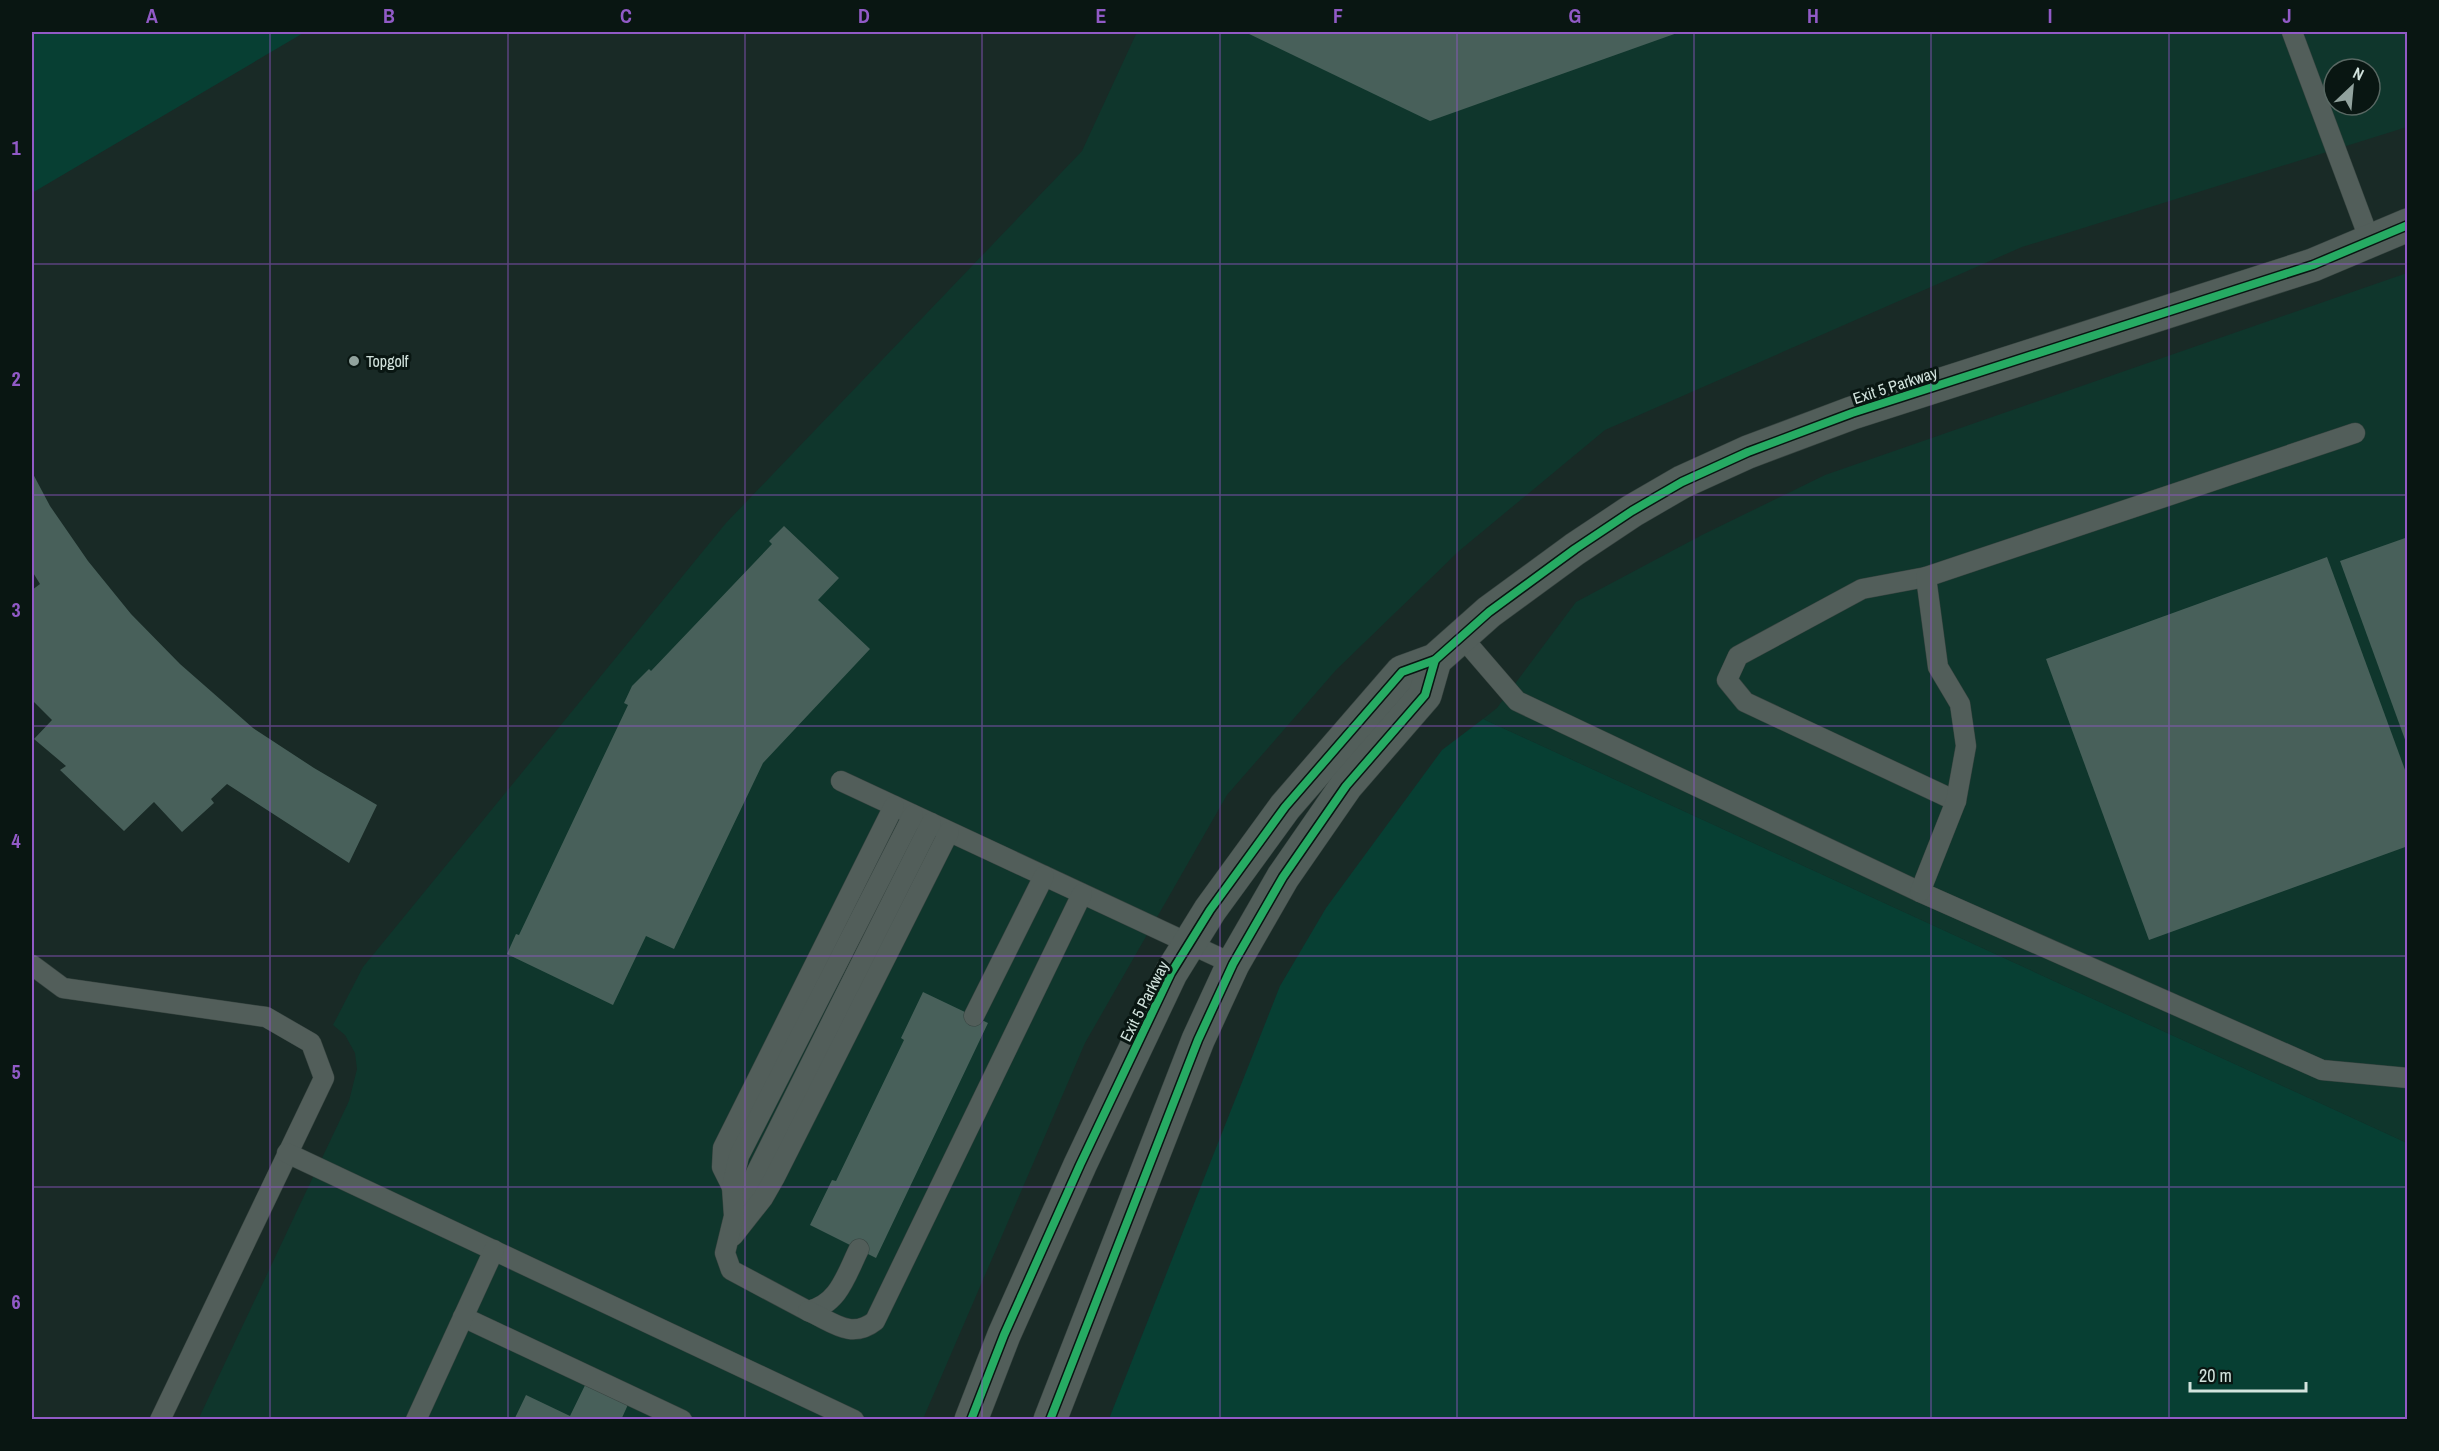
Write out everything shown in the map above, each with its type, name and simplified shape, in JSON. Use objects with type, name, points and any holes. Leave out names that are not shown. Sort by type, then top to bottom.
[{"type":"street","name":"Exit 5 Parkway","points":[[970,1419],[1004,1335],[1080,1165],[1171,973],[1248,855],[1342,739],[1401,672],[1435,660],[1461,636],[1575,549],[1632,511],[1682,482],[1748,452],[1852,413],[2313,265],[2408,225]]},
{"type":"street","points":[[1050,1419],[1198,1040],[1233,964],[1283,877],[1346,786],[1425,695],[1435,660]]},
{"type":"lane","points":[[2292,32],[2370,241]]},
{"type":"lane","points":[[1956,801],[1745,702],[1727,680],[1738,656],[1862,589],[1926,577],[2355,433]]},
{"type":"lane","points":[[1920,892],[1956,801],[1966,746],[1960,704],[1938,667],[1926,577]]},
{"type":"lane","points":[[1461,636],[1517,701],[1920,892],[2322,1070],[2408,1077]]},
{"type":"lane","points":[[841,781],[1233,964]]},
{"type":"lane","points":[[732,1187],[722,1167],[723,1148],[894,806]]},
{"type":"lane","points":[[913,815],[739,1156],[732,1187],[734,1216],[725,1253],[731,1270],[808,1311],[850,1330],[864,1330],[875,1321],[1082,894]]},
{"type":"lane","points":[[734,1216],[940,827]]},
{"type":"lane","points":[[730,1238],[767,1191],[940,827]]},
{"type":"lane","points":[[974,1016],[1044,876]]},
{"type":"lane","points":[[32,965],[63,988],[266,1017],[310,1043],[324,1078],[160,1419]]},
{"type":"lane","points":[[288,1153],[854,1419]]},
{"type":"lane","points":[[808,1311],[822,1308],[835,1298],[859,1249]]},
{"type":"lane","points":[[416,1419],[494,1250]]},
{"type":"lane","points":[[463,1317],[682,1419]]},
{"type":"shaded area","points":[[32,32],[305,32],[32,193]]},
{"type":"shaded area","points":[[1137,32],[2407,32],[2407,127],[2022,247],[1605,430],[1459,551],[1336,670],[1227,795],[1085,1043],[923,1419],[198,1420],[349,1101],[357,1069],[355,1053],[345,1035],[333,1025],[363,967],[726,523],[1082,151]]},
{"type":"shaded area","points":[[2407,273],[2407,1143],[1483,719],[1497,708],[1576,602],[1702,535],[1825,475]]},
{"type":"shaded area","points":[[1483,719],[2407,1143],[2407,1419],[1109,1419],[1280,986],[1326,908],[1442,750]]},
{"type":"building","points":[[1245,32],[1680,32],[1430,121]]},
{"type":"building","points":[[32,472],[50,506],[88,561],[131,614],[180,664],[253,728],[314,768],[377,805],[349,863],[227,784],[211,799],[214,803],[182,832],[154,802],[124,831],[60,770],[66,766],[34,739],[52,720],[32,700],[32,590],[40,584],[32,571]]},
{"type":"building","points":[[784,526],[839,578],[818,600],[870,649],[763,763],[674,949],[646,936],[613,1005],[507,954],[516,934],[519,935],[628,705],[624,703],[632,686],[649,669],[651,671],[772,544],[769,541]]},
{"type":"building","points":[[2408,537],[2408,745],[2407,745],[2340,561]]},
{"type":"building","points":[[2327,557],[2408,778],[2408,846],[2149,940],[2046,659]]},
{"type":"building","points":[[923,992],[988,1023],[876,1258],[810,1225],[832,1180],[836,1181],[904,1040],[901,1038]]},
{"type":"building","points":[[589,1377],[631,1398],[621,1420],[514,1420],[526,1395],[570,1416]]},
{"type":"cycle path","points":[[971,1420],[1004,1335],[1080,1165],[1171,973],[1210,910],[1285,807],[1402,672],[1435,660],[1489,612],[1575,549],[1632,511],[1682,482],[1748,452],[1852,413],[2313,265],[2408,225]]},
{"type":"cycle path","points":[[1050,1420],[1198,1040],[1233,964],[1283,877],[1346,786],[1425,695],[1435,660]]},
{"type":"place","name":"Topgolf","points":[[354,361]]}]
